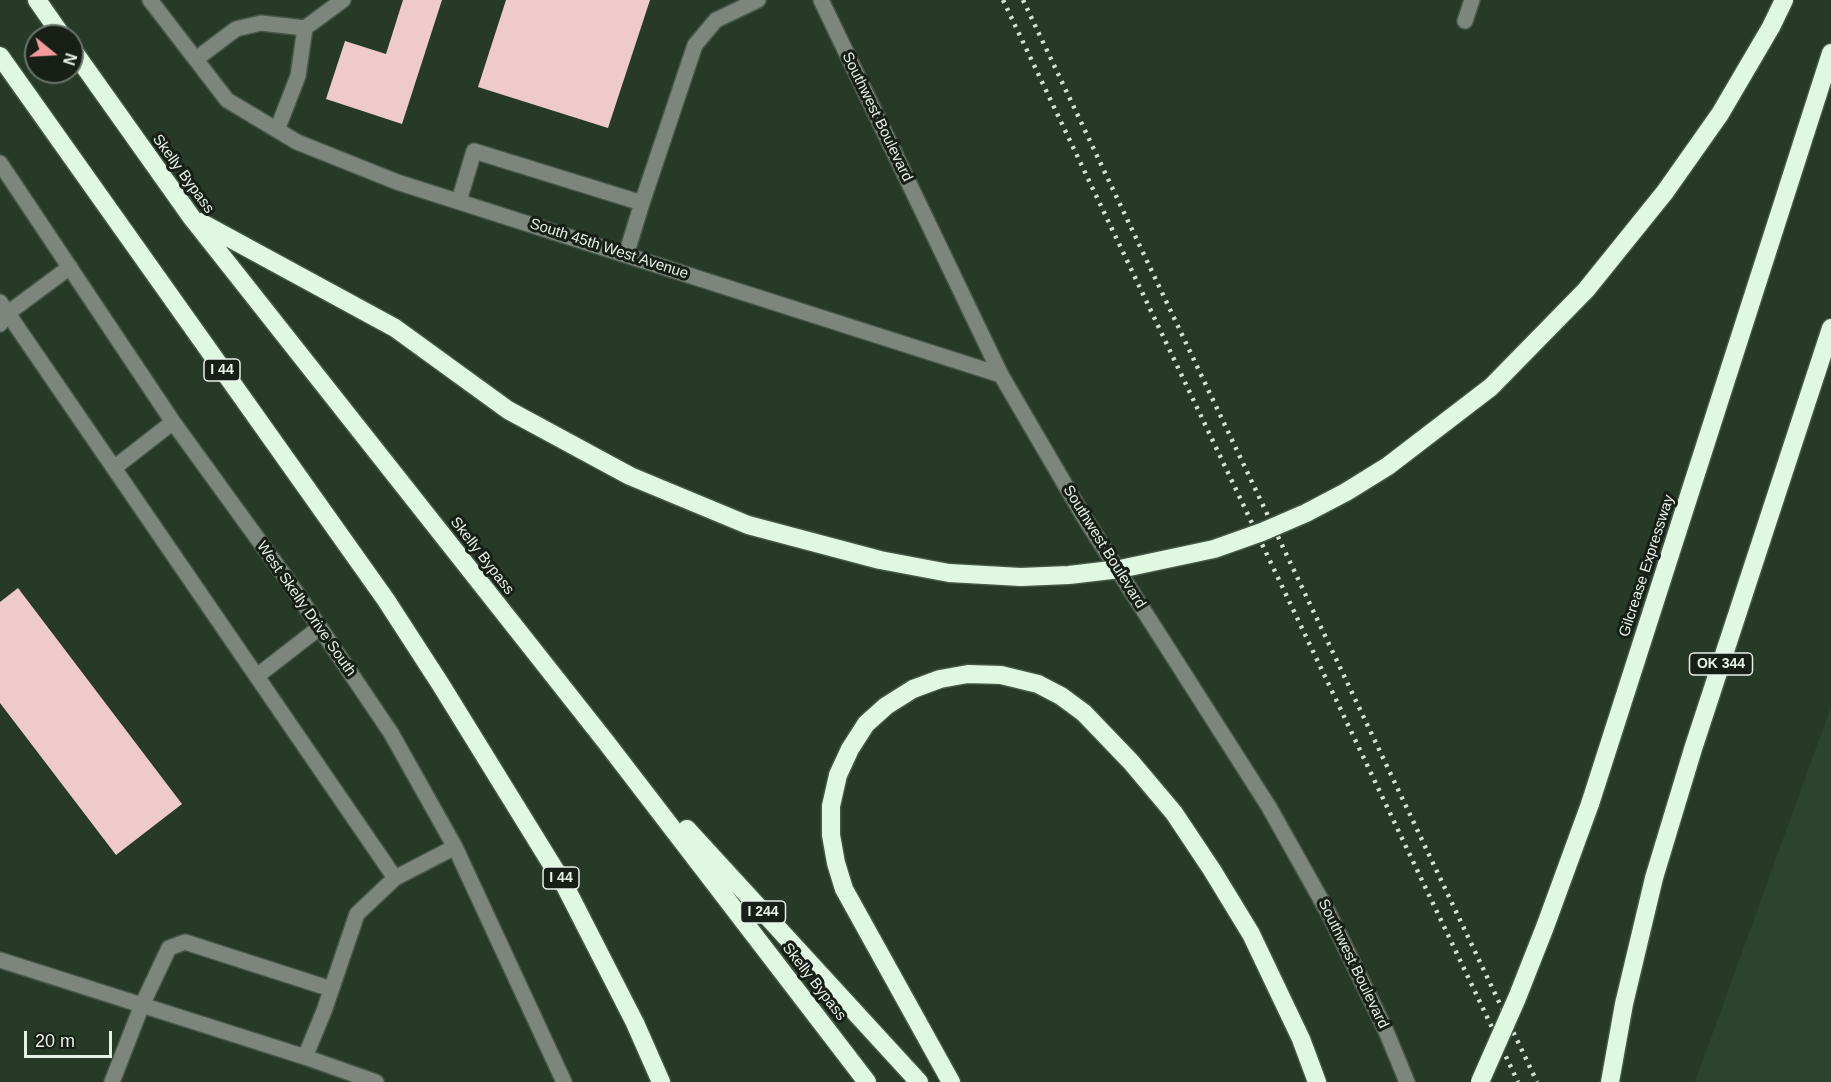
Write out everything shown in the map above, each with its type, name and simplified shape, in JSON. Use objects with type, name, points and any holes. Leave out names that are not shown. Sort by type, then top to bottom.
[{"type":"highway","points":[[37,0],[54,24]]},
{"type":"highway","points":[[192,218],[395,328],[508,410],[630,476],[748,525],[880,560],[949,573],[1021,577],[1069,575],[1120,569],[1214,549],[1306,513],[1388,466],[1491,387],[1586,290],[1665,192],[1720,114],[1771,27],[1784,0]]},
{"type":"highway","name":"Gilcrease Expressway","points":[[1480,1082],[1517,998],[1590,804],[1831,53]]},
{"type":"highway","name":"I 44","points":[[0,56],[386,600],[441,685],[566,886],[635,1023],[661,1082]]},
{"type":"highway","name":"Skelly Bypass","points":[[84,67],[192,218],[606,742],[867,1082]]},
{"type":"highway","name":"OK 344","points":[[1610,1082],[1624,1004],[1654,878],[1690,759],[1831,328]]},
{"type":"highway","points":[[951,1082],[844,889],[831,835],[831,806],[838,775],[850,749],[866,724],[886,706],[913,689],[940,679],[968,674],[1001,675],[1038,684],[1061,696],[1084,713],[1131,762],[1173,813],[1212,870],[1251,934],[1301,1038],[1317,1082]]},
{"type":"highway","name":"I 244","points":[[606,742],[919,1082]]},
{"type":"street","points":[[150,0],[196,59],[236,29],[261,22],[305,28],[343,0]]},
{"type":"street","points":[[626,255],[695,45],[716,20],[758,0]]},
{"type":"street","name":"Southwest Boulevard","points":[[821,0],[1001,375],[1084,517],[1269,807],[1329,914],[1386,1031],[1407,1082]]},
{"type":"street","points":[[1465,21],[1472,0]]},
{"type":"street","points":[[278,130],[298,76],[305,28]]},
{"type":"street","name":"South 45th West Avenue","points":[[196,59],[227,100],[297,142],[397,182],[1001,375]]},
{"type":"street","points":[[459,201],[474,151],[642,204]]},
{"type":"street","name":"West Skelly Drive South","points":[[0,163],[173,422],[289,582],[391,733],[455,847],[564,1082]]},
{"type":"street","points":[[70,267],[3,313],[114,468],[395,878]]},
{"type":"street","points":[[114,468],[173,422]]},
{"type":"street","points":[[257,676],[319,628]]},
{"type":"street","points":[[305,1057],[332,989],[357,914],[395,878],[455,847]]},
{"type":"street","points":[[112,1082],[142,1005],[169,948],[185,942],[332,989]]},
{"type":"street","points":[[0,960],[305,1057],[376,1082]]},
{"type":"shaded area","points":[[1831,707],[1831,1082],[1695,1082]]},
{"type":"building","points":[[403,0],[442,0],[402,124],[326,99],[345,41],[386,54]]},
{"type":"building","points":[[506,0],[650,0],[608,128],[478,87]]},
{"type":"building","points":[[18,588],[182,804],[116,855],[0,703],[0,602]]},
{"type":"railway","points":[[1003,0],[1518,1082]]},
{"type":"railway","points":[[1023,0],[1537,1082]]}]
